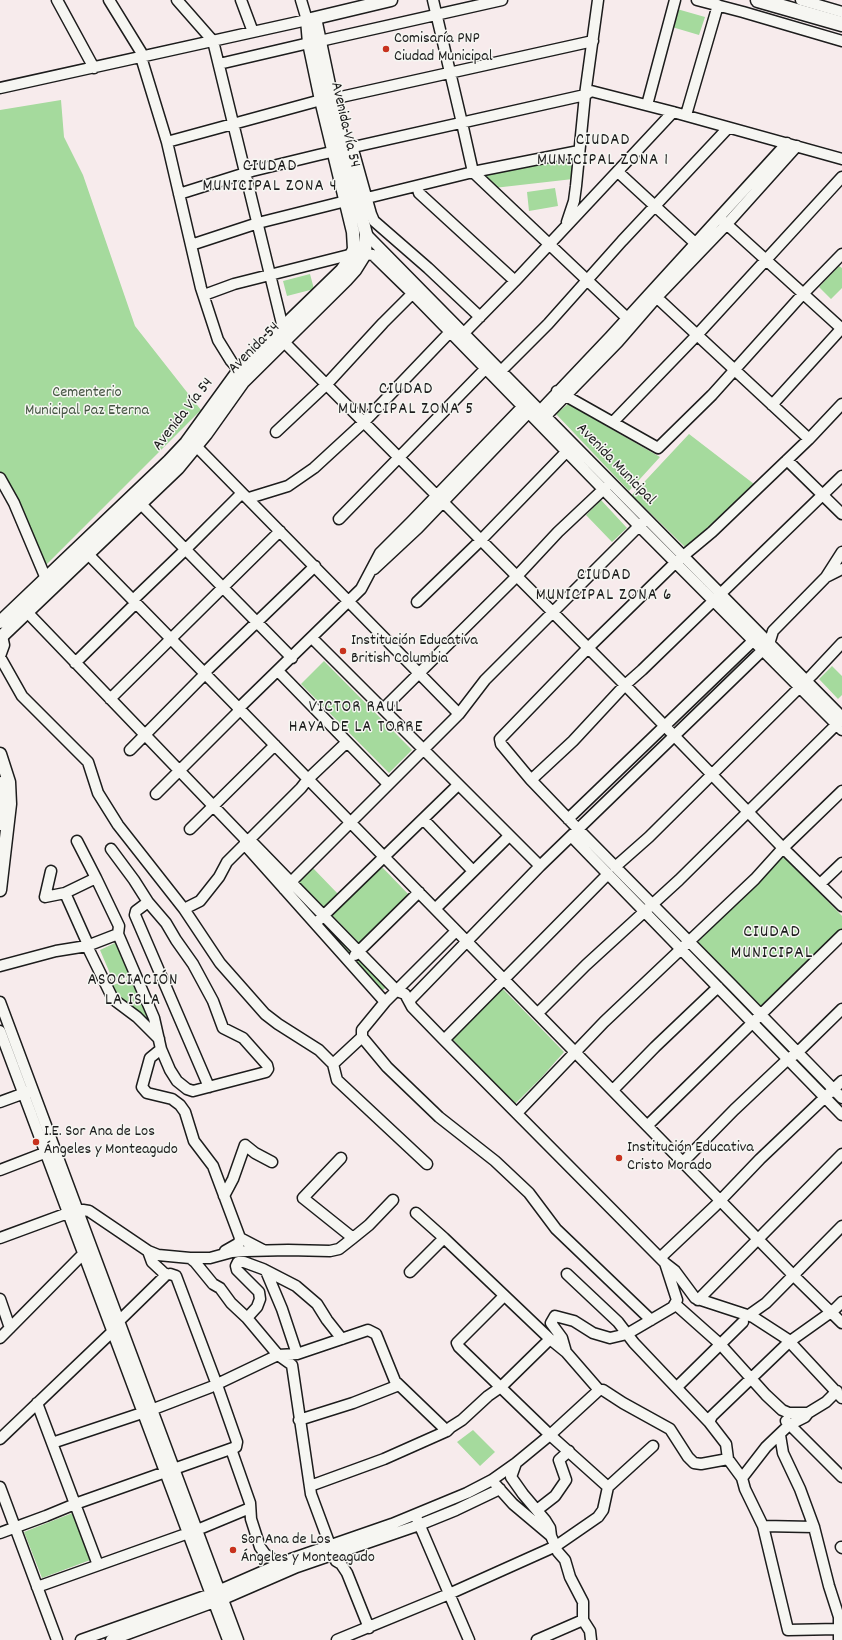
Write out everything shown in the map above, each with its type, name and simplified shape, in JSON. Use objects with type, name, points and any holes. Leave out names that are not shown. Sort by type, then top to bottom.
[{"type":"highway","points":[[758,0],[842,24]]},
{"type":"main road","points":[[311,19],[391,0]]},
{"type":"main road","name":"Avenida Vía 54","points":[[0,622],[47,579],[85,551],[182,447],[239,370],[359,254],[346,201],[343,148],[327,99],[314,42],[311,19]]},
{"type":"main road","name":"Avenida 54","points":[[1,637],[85,551],[141,504],[178,468],[243,382],[355,270],[366,234],[343,148]]},
{"type":"main road","points":[[0,754],[9,782],[10,804],[0,890]]},
{"type":"main road","points":[[0,783],[0,824]]},
{"type":"street","points":[[57,0],[94,68]]},
{"type":"street","points":[[109,0],[141,52],[141,57],[167,142],[204,295],[218,340],[231,361],[239,370]]},
{"type":"street","points":[[176,0],[213,41],[283,328]]},
{"type":"street","points":[[241,0],[253,32]]},
{"type":"street","points":[[0,88],[311,19],[301,0]]},
{"type":"street","points":[[433,0],[472,172],[628,318]]},
{"type":"street","points":[[219,64],[502,0]]},
{"type":"street","points":[[564,227],[574,201],[585,95],[598,0]]},
{"type":"street","points":[[647,105],[676,0]]},
{"type":"street","points":[[697,0],[842,41]]},
{"type":"street","points":[[801,0],[842,12]]},
{"type":"street","points":[[686,116],[718,5]]},
{"type":"street","points":[[167,142],[232,123],[327,99],[593,41]]},
{"type":"street","points":[[179,194],[343,148],[585,95],[591,91],[842,159]]},
{"type":"street","points":[[76,663],[134,601],[186,549],[245,496],[274,491],[294,482],[314,468],[364,422],[450,332],[464,333],[515,281],[673,112]]},
{"type":"street","points":[[498,374],[543,330],[587,280],[728,128]]},
{"type":"street","points":[[561,394],[628,318],[654,294],[792,145]]},
{"type":"street","points":[[343,148],[367,198],[370,214],[374,221],[428,268],[480,317]]},
{"type":"street","points":[[367,198],[472,172],[579,151]]},
{"type":"street","points":[[618,172],[695,243]]},
{"type":"street","points":[[613,422],[697,335],[842,177]]},
{"type":"street","points":[[417,186],[419,193],[515,281]]},
{"type":"street","points":[[191,245],[258,223],[346,201]]},
{"type":"street","points":[[156,794],[237,714],[239,708],[292,658],[361,589],[369,573],[418,528],[439,499],[534,411],[561,394],[618,342],[695,243],[723,221]]},
{"type":"street","points":[[723,221],[842,329],[772,406]]},
{"type":"street","name":"Avenida Municipal","points":[[366,234],[416,290],[450,332],[489,365],[840,722]]},
{"type":"street","points":[[204,295],[234,284],[359,254]]},
{"type":"street","name":"Avenida Municipal","points":[[359,254],[373,255],[416,290],[464,333],[489,365]]},
{"type":"street","points":[[561,394],[658,448],[699,408],[804,293],[841,257]]},
{"type":"street","points":[[276,432],[326,385],[383,323],[416,290]]},
{"type":"street","points":[[654,294],[809,439]]},
{"type":"street","points":[[284,342],[842,906]]},
{"type":"street","points":[[339,519],[489,365]]},
{"type":"street","points":[[842,404],[809,439],[712,532],[679,559],[588,648],[500,739],[501,744],[568,819],[574,833],[611,870],[652,905],[690,942],[842,1098]]},
{"type":"street","points":[[196,446],[459,714]]},
{"type":"street","points":[[417,602],[481,540],[570,448]]},
{"type":"street","points":[[787,460],[842,514]]},
{"type":"street","points":[[532,780],[573,741],[625,685],[842,476]]},
{"type":"street","points":[[0,478],[14,503],[47,579]]},
{"type":"street","points":[[384,708],[517,576],[558,532],[608,485]]},
{"type":"street","points":[[141,504],[292,658]]},
{"type":"street","points":[[287,885],[423,748],[459,714],[484,680],[643,522]]},
{"type":"street","points":[[110,699],[280,531]]},
{"type":"street","points":[[85,551],[793,1275],[842,1323]]},
{"type":"street","points":[[409,1001],[540,866],[766,647],[773,631],[826,577],[842,552]]},
{"type":"street","points":[[130,750],[202,677],[204,673],[315,566]]},
{"type":"street","points":[[826,577],[842,569]]},
{"type":"street","points":[[27,612],[180,770],[287,885],[324,916],[397,991],[405,994],[409,1001],[444,1040],[675,1271],[691,1295],[698,1300],[774,1330],[787,1339],[840,1395],[808,1413],[805,1417],[789,1424],[780,1435],[766,1447],[742,1478]]},
{"type":"street","points":[[568,819],[756,637],[773,631]]},
{"type":"street","points":[[1,637],[4,645],[0,656],[22,696],[88,762],[98,793],[118,825],[184,909],[220,963],[265,1014],[319,1050],[334,1064],[337,1080],[427,1164]]},
{"type":"street","points":[[312,638],[384,708],[458,785],[540,866]]},
{"type":"street","points":[[444,1040],[611,870],[649,837],[842,644]]},
{"type":"street","points":[[278,671],[388,784]]},
{"type":"street","points":[[538,1013],[586,965],[652,905],[840,722]]},
{"type":"street","points":[[184,909],[200,901],[207,894],[227,862],[301,788],[308,779],[347,742]]},
{"type":"street","points":[[190,829],[214,807],[275,745]]},
{"type":"street","points":[[315,924],[458,785]]},
{"type":"street","points":[[517,1113],[604,1022],[761,874],[783,848],[842,791]]},
{"type":"street","points":[[423,819],[473,871]]},
{"type":"street","points":[[435,909],[509,836]]},
{"type":"street","points":[[77,841],[119,926],[118,934],[154,1018],[160,1044],[170,1070],[182,1085],[192,1091],[266,1072],[268,1069],[267,1065],[243,1038],[223,1028],[212,1001],[193,964],[166,923],[148,902],[111,849]]},
{"type":"street","points":[[820,884],[842,863]]},
{"type":"street","points":[[611,870],[644,911],[842,1115]]},
{"type":"street","points":[[51,871],[45,897],[64,893],[96,878]]},
{"type":"street","points":[[287,885],[315,924],[385,1002]]},
{"type":"street","points":[[349,962],[419,892]]},
{"type":"street","points":[[64,893],[86,940],[87,946],[113,999],[137,1017],[160,1044]]},
{"type":"street","points":[[148,902],[136,911],[135,915],[209,1087]]},
{"type":"street","points":[[456,931],[385,1002],[362,1030],[362,1037],[387,1067],[439,1117],[495,1161],[529,1193],[556,1229],[651,1320]]},
{"type":"street","points":[[0,966],[56,951],[87,946],[118,934]]},
{"type":"street","points":[[648,1126],[753,1023],[760,1014],[842,935]]},
{"type":"street","points":[[613,1090],[655,1047],[718,987]]},
{"type":"street","points":[[0,1002],[3,1032],[28,1092],[87,1250],[119,1321],[147,1411]]},
{"type":"street","points":[[683,1162],[706,1137],[842,1009]]},
{"type":"street","points":[[334,1064],[362,1037]]},
{"type":"street","points":[[160,1044],[150,1058],[142,1087],[147,1092],[172,1099],[180,1105],[185,1112],[194,1141],[212,1166],[240,1238],[239,1243],[236,1246],[219,1255]]},
{"type":"street","points":[[663,1260],[760,1159],[842,1081]]},
{"type":"street","points":[[0,1102],[28,1092]]},
{"type":"street","points":[[224,1196],[233,1179],[245,1145],[272,1162]]},
{"type":"street","points":[[0,1170],[50,1150]]},
{"type":"street","points":[[698,1300],[842,1154]]},
{"type":"street","points":[[340,1158],[302,1198],[353,1238]]},
{"type":"street","points":[[0,1238],[72,1211],[90,1211],[148,1251],[158,1255],[210,1258],[232,1252],[330,1251],[338,1249],[353,1238],[393,1200]]},
{"type":"street","points":[[416,1213],[566,1352],[599,1390],[604,1390],[623,1404],[670,1429],[688,1457],[694,1463],[701,1464],[728,1459]]},
{"type":"street","points":[[677,1387],[746,1319],[766,1303],[842,1226]]},
{"type":"street","points":[[240,1238],[264,1251]]},
{"type":"street","points":[[410,1272],[444,1238]]},
{"type":"street","points":[[0,1338],[87,1250]]},
{"type":"street","points":[[87,1250],[113,1331],[147,1411],[217,1596],[238,1640]]},
{"type":"street","points":[[148,1251],[152,1262],[166,1275]]},
{"type":"street","points":[[190,1258],[213,1284],[220,1288],[230,1302],[247,1318],[278,1355],[292,1365],[311,1494],[336,1561],[341,1564],[347,1573],[369,1628]]},
{"type":"street","points":[[566,1352],[562,1338],[551,1322],[555,1316],[574,1321],[593,1333],[610,1338],[627,1334],[669,1310],[677,1300],[663,1260]]},
{"type":"street","points":[[247,1318],[257,1307],[260,1299],[260,1292],[237,1270],[236,1266],[238,1262],[244,1262],[283,1278],[308,1296],[317,1304],[342,1339]]},
{"type":"street","points":[[266,1271],[282,1308],[297,1354]]},
{"type":"street","points":[[0,1439],[113,1331],[119,1321],[166,1275],[170,1274],[176,1276],[217,1385],[237,1442],[236,1447],[74,1504],[0,1533]]},
{"type":"street","points":[[567,1274],[618,1322],[627,1334],[709,1422],[726,1444],[728,1459],[742,1478],[744,1489],[763,1526],[788,1630],[840,1622]]},
{"type":"street","points":[[504,1296],[457,1343],[550,1435],[608,1488]]},
{"type":"street","points":[[0,1299],[10,1328]]},
{"type":"street","points":[[709,1422],[712,1416],[789,1342],[831,1312],[842,1302]]},
{"type":"street","points":[[675,1304],[720,1344],[766,1395],[777,1405],[789,1413],[808,1413]]},
{"type":"street","points":[[52,1443],[147,1411],[217,1385],[278,1355],[297,1354],[368,1330],[376,1334],[395,1381],[447,1431]]},
{"type":"street","points":[[310,1486],[384,1459],[447,1431],[462,1420],[488,1396],[501,1387],[550,1338]]},
{"type":"street","points":[[299,1420],[353,1403],[399,1385]]},
{"type":"street","points":[[111,1640],[217,1596],[291,1559],[454,1499],[492,1480],[516,1463],[550,1435],[599,1390]]},
{"type":"street","points":[[37,1403],[98,1565]]},
{"type":"street","points":[[777,1405],[779,1412],[789,1424],[842,1477]]},
{"type":"street","points":[[780,1435],[783,1453],[800,1489],[814,1527],[840,1622],[840,1640]]},
{"type":"street","points":[[337,1640],[449,1594],[556,1546],[598,1517],[603,1510],[608,1488],[653,1446]]},
{"type":"street","points":[[231,1449],[250,1503],[251,1519],[260,1548],[264,1554],[271,1558]]},
{"type":"street","points":[[537,1510],[555,1496],[566,1480],[559,1460],[569,1451]]},
{"type":"street","points":[[516,1463],[511,1477],[550,1528],[551,1536],[558,1552],[565,1560],[570,1577],[583,1602],[583,1620],[590,1631],[591,1640]]},
{"type":"street","points":[[492,1480],[513,1504],[551,1536]]},
{"type":"street","points":[[0,1487],[57,1640]]},
{"type":"street","points":[[81,1640],[334,1556],[419,1525],[456,1510],[500,1489]]},
{"type":"street","points":[[37,1587],[192,1531],[250,1508]]},
{"type":"street","points":[[415,1514],[469,1640]]},
{"type":"street","points":[[763,1526],[814,1527]]},
{"type":"street","points":[[217,1596],[228,1640]]},
{"type":"street","points":[[537,1640],[583,1620]]},
{"type":"green space","points":[[677,9],[705,17],[699,35],[672,27]]},
{"type":"green space","name":"Cementerio Municipal Paz Eterna","points":[[61,100],[64,137],[83,175],[135,326],[201,410],[43,568],[0,473],[0,110]]},
{"type":"green space","points":[[576,157],[573,179],[494,188],[482,177],[483,174],[541,162]]},
{"type":"green space","points":[[555,188],[558,206],[529,211],[527,192]]},
{"type":"green space","points":[[839,266],[842,268],[842,288],[831,299],[819,287]]},
{"type":"green space","points":[[310,274],[314,289],[287,296],[283,281]]},
{"type":"green space","points":[[568,404],[660,457],[629,491],[556,414]]},
{"type":"green space","points":[[689,434],[754,484],[686,548],[632,495]]},
{"type":"green space","points":[[601,500],[627,528],[612,542],[586,515]]},
{"type":"green space","points":[[324,661],[412,750],[389,773],[301,684]]},
{"type":"green space","points":[[832,666],[842,676],[842,695],[838,699],[819,679]]},
{"type":"green space","points":[[784,856],[842,916],[842,930],[762,1007],[698,942]]},
{"type":"green space","points":[[311,866],[338,894],[325,908],[297,880]]},
{"type":"green space","points":[[382,867],[410,896],[361,945],[332,915]]},
{"type":"green space","points":[[325,922],[355,951],[349,956],[322,925]]},
{"type":"green space","points":[[117,942],[132,975],[114,983],[100,950]]},
{"type":"green space","points":[[360,959],[387,986],[382,991],[356,963]]},
{"type":"green space","points":[[133,977],[152,1020],[146,1023],[116,997],[111,986]]},
{"type":"green space","points":[[502,988],[564,1052],[515,1104],[452,1039]]},
{"type":"green space","points":[[473,1430],[495,1452],[480,1466],[457,1442]]},
{"type":"green space","points":[[75,1512],[93,1559],[42,1578],[24,1532]]},
{"type":"place","name":"Comisaría PNP Ciudad Municipal","points":[[386,49]]},
{"type":"place","name":"Institución Educativa British Columbia","points":[[343,651]]},
{"type":"place","name":"I.E. Sor Ana de Los Ángeles y Monteagudo","points":[[36,1142]]},
{"type":"place","name":"Institución Educativa Cristo Morado","points":[[619,1158]]},
{"type":"place","name":"Sor Ana de Los Ángeles y Monteagudo","points":[[233,1550]]},
{"type":"district","name":"CIUDAD MUNICIPAL ZONA 1","points":[[603,152]]},
{"type":"district","name":"CIUDAD MUNICIPAL ZONA 4","points":[[270,178]]},
{"type":"district","name":"CIUDAD MUNICIPAL ZONA 5","points":[[406,401]]},
{"type":"district","name":"CIUDAD MUNICIPAL ZONA 6","points":[[604,587]]},
{"type":"district","name":"VICTOR RAUL HAYA DE LA TORRE","points":[[356,719]]},
{"type":"district","name":"CIUDAD MUNICIPAL","points":[[772,944]]},
{"type":"district","name":"ASOCIACIÓN LA ISLA","points":[[133,992]]}]
